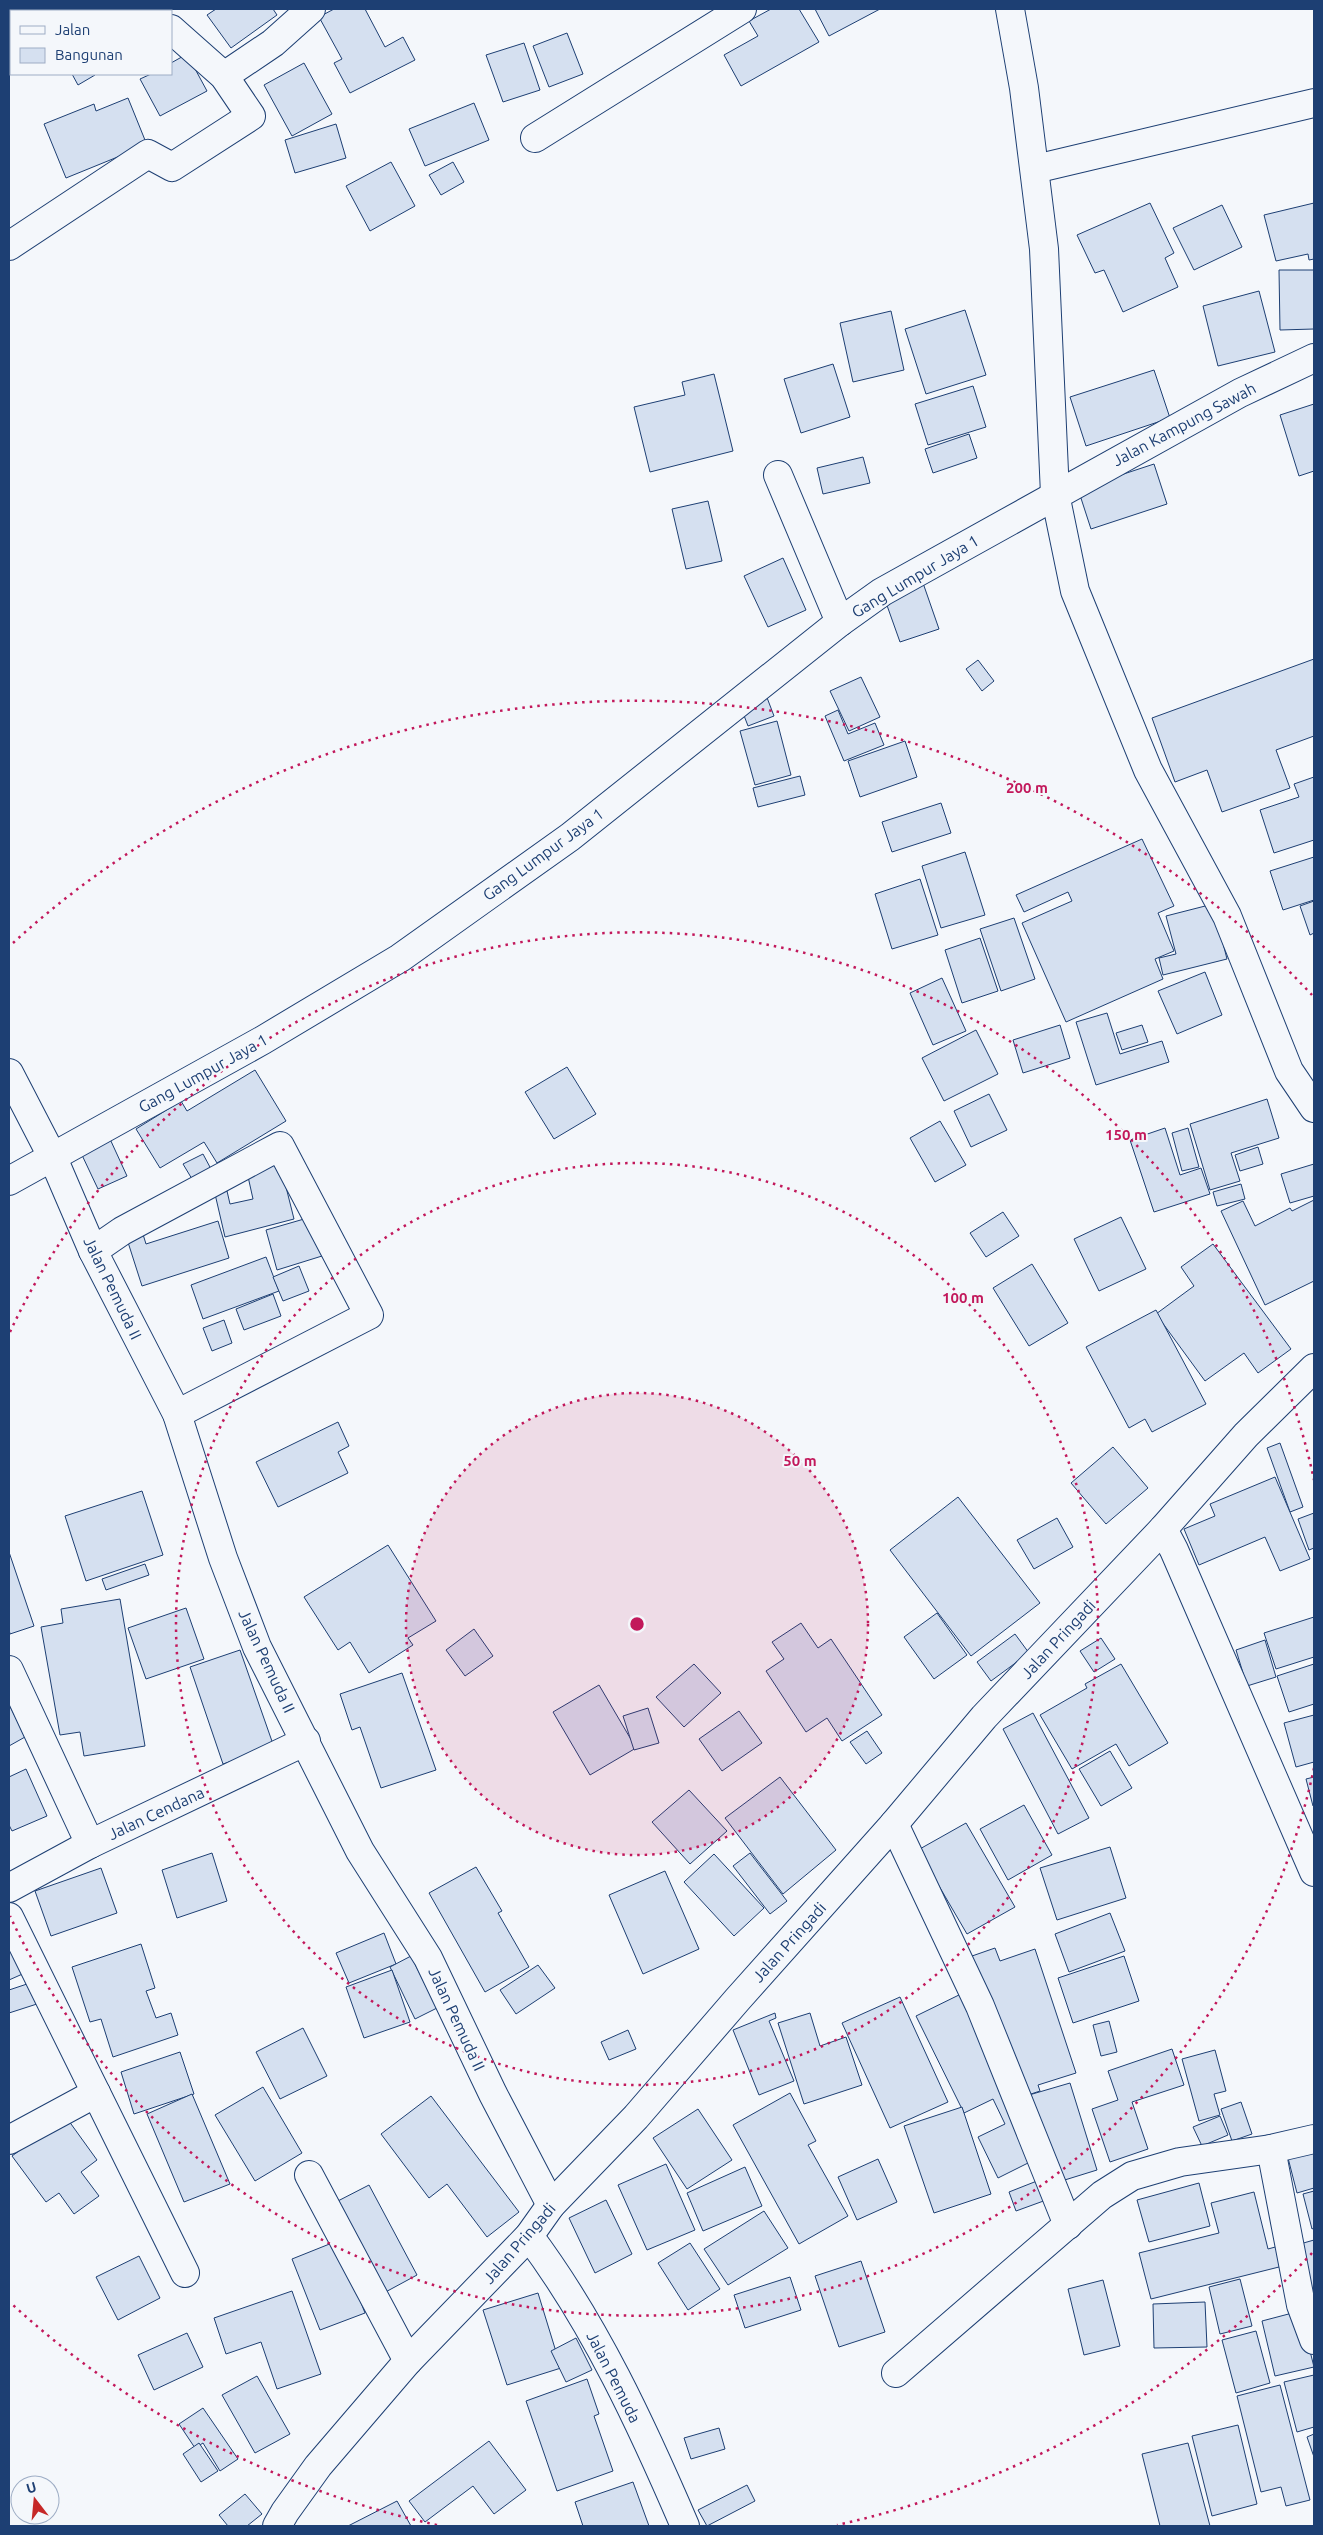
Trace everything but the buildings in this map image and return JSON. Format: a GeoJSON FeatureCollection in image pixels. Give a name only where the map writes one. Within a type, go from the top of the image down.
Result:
{"type":"FeatureCollection","features":[{"type":"Feature","properties":{"kind":"street"},"geometry":{"type":"LineString","coordinates":[[224,76],[273,43],[311,9]]}},
{"type":"Feature","properties":{"kind":"street"},"geometry":{"type":"LineString","coordinates":[[536,138],[742,9]]}},
{"type":"Feature","properties":{"kind":"street"},"geometry":{"type":"LineString","coordinates":[[1010,9],[1024,88],[1044,249],[1055,494],[1075,591],[1148,770],[1227,916],[1289,1071],[1314,1108]]}},
{"type":"Feature","properties":{"kind":"street"},"geometry":{"type":"LineString","coordinates":[[9,246],[148,154],[172,167],[251,116],[224,76],[172,30]]}},
{"type":"Feature","properties":{"kind":"street"},"geometry":{"type":"LineString","coordinates":[[1035,169],[1314,103]]}},
{"type":"Feature","properties":{"kind":"street","name":"Jalan Kampung Sawah"},"geometry":{"type":"LineString","coordinates":[[1055,494],[1240,393],[1314,358]]}},
{"type":"Feature","properties":{"kind":"street"},"geometry":{"type":"LineString","coordinates":[[778,475],[840,622]]}},
{"type":"Feature","properties":{"kind":"street","name":"Gang Lumpur Jaya 1"},"geometry":{"type":"LineString","coordinates":[[9,1181],[263,1040],[400,958],[570,837],[840,622],[882,592],[1055,494]]}},
{"type":"Feature","properties":{"kind":"street","name":"Jalan Pemuda II"},"geometry":{"type":"LineString","coordinates":[[9,1073],[53,1158],[93,1251],[177,1414],[223,1558],[257,1646],[360,1851],[428,1958],[492,2094],[552,2205]]}},
{"type":"Feature","properties":{"kind":"street"},"geometry":{"type":"LineString","coordinates":[[93,1251],[122,1231],[280,1146],[369,1315],[177,1414]]}},
{"type":"Feature","properties":{"kind":"street","name":"Jalan Pringadi"},"geometry":{"type":"LineString","coordinates":[[278,2526],[285,2512],[318,2466],[408,2361],[529,2236],[552,2205],[636,2117],[737,2000],[894,1824],[984,1717],[1163,1529],[1246,1435],[1314,1368]]}},
{"type":"Feature","properties":{"kind":"street"},"geometry":{"type":"LineString","coordinates":[[1163,1529],[1174,1550],[1314,1872]]}},
{"type":"Feature","properties":{"kind":"street"},"geometry":{"type":"LineString","coordinates":[[9,1670],[90,1844]]}},
{"type":"Feature","properties":{"kind":"street","name":"Jalan Cendana"},"geometry":{"type":"LineString","coordinates":[[9,1888],[90,1844],[306,1741]]}},
{"type":"Feature","properties":{"kind":"street"},"geometry":{"type":"LineString","coordinates":[[894,1824],[980,2006],[1068,2225]]}},
{"type":"Feature","properties":{"kind":"street"},"geometry":{"type":"LineString","coordinates":[[9,1917],[184,2273]]}},
{"type":"Feature","properties":{"kind":"street"},"geometry":{"type":"LineString","coordinates":[[9,2140],[96,2093]]}},
{"type":"Feature","properties":{"kind":"street"},"geometry":{"type":"LineString","coordinates":[[896,2373],[1102,2194],[1132,2176],[1180,2162],[1271,2149],[1314,2139]]}},
{"type":"Feature","properties":{"kind":"street"},"geometry":{"type":"LineString","coordinates":[[1271,2149],[1301,2305],[1314,2340]]}},
{"type":"Feature","properties":{"kind":"street"},"geometry":{"type":"LineString","coordinates":[[309,2175],[408,2361]]}},
{"type":"Feature","properties":{"kind":"street","name":"Jalan Pemuda"},"geometry":{"type":"LineString","coordinates":[[529,2236],[560,2277],[589,2328],[686,2526]]}}]}
